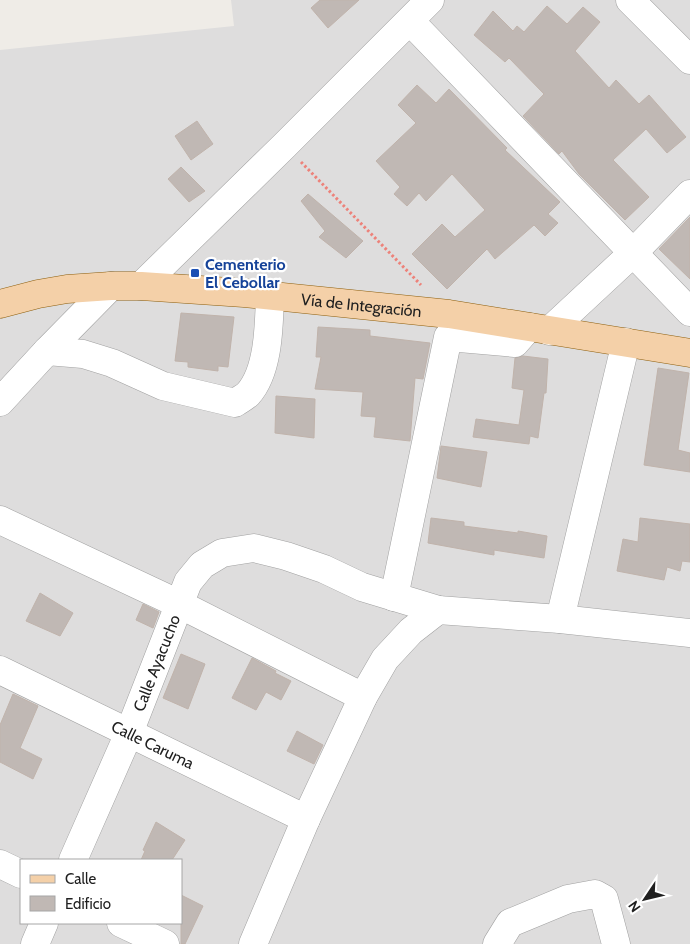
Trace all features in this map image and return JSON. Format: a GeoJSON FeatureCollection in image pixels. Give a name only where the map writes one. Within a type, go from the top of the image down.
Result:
{"type":"FeatureCollection","features":[{"type":"Feature","properties":{"kind":"main road","name":"Vía de Integración"},"geometry":{"type":"LineString","coordinates":[[0,304],[67,289],[111,286],[141,286],[270,295],[449,314],[690,353]]}},
{"type":"Feature","properties":{"kind":"street"},"geometry":{"type":"LineString","coordinates":[[141,286],[430,0]]}},
{"type":"Feature","properties":{"kind":"street"},"geometry":{"type":"LineString","coordinates":[[630,0],[690,60]]}},
{"type":"Feature","properties":{"kind":"street"},"geometry":{"type":"LineString","coordinates":[[410,21],[690,312]]}},
{"type":"Feature","properties":{"kind":"street"},"geometry":{"type":"LineString","coordinates":[[394,597],[448,337],[515,343],[539,329],[634,252],[690,194]]}},
{"type":"Feature","properties":{"kind":"street"},"geometry":{"type":"LineString","coordinates":[[0,402],[111,286]]}},
{"type":"Feature","properties":{"kind":"street"},"geometry":{"type":"LineString","coordinates":[[47,351],[83,354],[112,363],[163,386],[235,403],[248,394],[258,380],[264,362],[270,295]]}},
{"type":"Feature","properties":{"kind":"street"},"geometry":{"type":"LineString","coordinates":[[560,618],[626,342]]}},
{"type":"Feature","properties":{"kind":"street"},"geometry":{"type":"LineString","coordinates":[[0,520],[179,604],[363,697]]}},
{"type":"Feature","properties":{"kind":"street","name":"Calle Ayacucho"},"geometry":{"type":"LineString","coordinates":[[73,859],[129,733],[188,582],[202,565],[222,553],[254,548],[286,556],[317,567],[362,587],[438,610],[560,618],[690,633]]}},
{"type":"Feature","properties":{"kind":"street"},"geometry":{"type":"LineString","coordinates":[[253,944],[306,819],[363,697],[384,659],[410,631],[438,610]]}},
{"type":"Feature","properties":{"kind":"street","name":"Calle Caruma"},"geometry":{"type":"LineString","coordinates":[[0,670],[306,819]]}},
{"type":"Feature","properties":{"kind":"street"},"geometry":{"type":"LineString","coordinates":[[0,864],[20,874]]}},
{"type":"Feature","properties":{"kind":"street"},"geometry":{"type":"LineString","coordinates":[[497,944],[510,923],[568,899],[595,894],[604,899],[616,944]]}},
{"type":"Feature","properties":{"kind":"street"},"geometry":{"type":"LineString","coordinates":[[35,944],[44,924]]}},
{"type":"Feature","properties":{"kind":"street"},"geometry":{"type":"LineString","coordinates":[[123,924],[165,944]]}},
{"type":"Feature","properties":{"kind":"path"},"geometry":{"type":"LineString","coordinates":[[285,145],[422,286]]}},
{"type":"Feature","properties":{"kind":"shaded area"},"geometry":{"type":"Polygon","coordinates":[[[231,0],[690,0],[690,944],[0,944],[0,50],[234,26],[231,0]]]}},
{"type":"Feature","properties":{"kind":"building"},"geometry":{"type":"Polygon","coordinates":[[[320,0],[359,0],[328,28],[311,8],[320,0]]]}},
{"type":"Feature","properties":{"kind":"building"},"geometry":{"type":"Polygon","coordinates":[[[547,6],[567,24],[583,7],[600,22],[575,51],[609,88],[616,80],[639,104],[649,95],[686,137],[667,153],[646,129],[613,160],[649,197],[625,220],[579,174],[562,151],[559,154],[523,116],[544,94],[509,58],[505,62],[474,35],[493,11],[513,31],[517,26],[524,32],[547,6]]]}},
{"type":"Feature","properties":{"kind":"building"},"geometry":{"type":"Polygon","coordinates":[[[417,85],[436,103],[449,89],[507,148],[505,150],[560,202],[548,214],[558,223],[545,236],[534,225],[495,259],[487,249],[447,289],[412,254],[442,224],[455,237],[485,210],[452,174],[426,201],[419,193],[407,206],[394,194],[400,187],[376,161],[416,123],[398,105],[417,85]]]}},
{"type":"Feature","properties":{"kind":"building"},"geometry":{"type":"Polygon","coordinates":[[[197,121],[213,144],[191,160],[175,136],[197,121]]]}},
{"type":"Feature","properties":{"kind":"building"},"geometry":{"type":"Polygon","coordinates":[[[181,167],[205,191],[189,202],[168,179],[181,167]]]}},
{"type":"Feature","properties":{"kind":"building"},"geometry":{"type":"Polygon","coordinates":[[[308,194],[363,241],[346,258],[319,237],[325,231],[301,201],[308,194]]]}},
{"type":"Feature","properties":{"kind":"building"},"geometry":{"type":"Polygon","coordinates":[[[690,217],[690,279],[659,249],[690,217]]]}},
{"type":"Feature","properties":{"kind":"building"},"geometry":{"type":"Polygon","coordinates":[[[181,313],[234,317],[228,367],[218,366],[218,371],[188,367],[188,362],[175,361],[181,313]]]}},
{"type":"Feature","properties":{"kind":"building"},"geometry":{"type":"Polygon","coordinates":[[[318,327],[370,330],[370,336],[430,343],[423,379],[415,378],[410,441],[374,437],[376,417],[361,416],[363,392],[315,389],[321,357],[316,357],[318,327]]]}},
{"type":"Feature","properties":{"kind":"building"},"geometry":{"type":"Polygon","coordinates":[[[523,356],[548,359],[546,393],[544,393],[538,438],[530,436],[529,444],[473,437],[476,419],[519,425],[524,390],[512,388],[515,358],[523,356]]]}},
{"type":"Feature","properties":{"kind":"building"},"geometry":{"type":"Polygon","coordinates":[[[658,368],[689,373],[678,450],[690,453],[690,472],[644,465],[658,368]]]}},
{"type":"Feature","properties":{"kind":"building"},"geometry":{"type":"Polygon","coordinates":[[[276,396],[315,399],[314,438],[275,433],[276,396]]]}},
{"type":"Feature","properties":{"kind":"building"},"geometry":{"type":"Polygon","coordinates":[[[441,446],[487,452],[481,487],[437,478],[441,446]]]}},
{"type":"Feature","properties":{"kind":"building"},"geometry":{"type":"Polygon","coordinates":[[[431,518],[464,522],[464,526],[547,536],[544,558],[494,550],[494,555],[428,543],[431,518]]]}},
{"type":"Feature","properties":{"kind":"building"},"geometry":{"type":"Polygon","coordinates":[[[640,518],[690,524],[690,562],[682,561],[680,571],[667,567],[664,580],[617,571],[623,539],[638,542],[640,518]]]}},
{"type":"Feature","properties":{"kind":"building"},"geometry":{"type":"Polygon","coordinates":[[[40,593],[73,613],[60,636],[26,621],[40,593]]]}},
{"type":"Feature","properties":{"kind":"building"},"geometry":{"type":"Polygon","coordinates":[[[143,604],[159,612],[153,628],[136,620],[143,604]]]}},
{"type":"Feature","properties":{"kind":"building"},"geometry":{"type":"Polygon","coordinates":[[[181,654],[205,664],[188,709],[163,698],[181,654]]]}},
{"type":"Feature","properties":{"kind":"building"},"geometry":{"type":"Polygon","coordinates":[[[252,658],[291,681],[281,700],[266,692],[256,710],[232,698],[252,658]]]}},
{"type":"Feature","properties":{"kind":"building"},"geometry":{"type":"Polygon","coordinates":[[[13,694],[38,706],[20,748],[42,759],[33,779],[0,762],[0,725],[13,694]]]}},
{"type":"Feature","properties":{"kind":"building"},"geometry":{"type":"Polygon","coordinates":[[[297,731],[323,745],[314,764],[287,751],[297,731]]]}},
{"type":"Feature","properties":{"kind":"building"},"geometry":{"type":"Polygon","coordinates":[[[156,822],[185,840],[173,859],[141,859],[145,851],[143,850],[156,822]]]}},
{"type":"Feature","properties":{"kind":"building"},"geometry":{"type":"Polygon","coordinates":[[[182,896],[203,906],[185,944],[181,944],[182,896]]]}},
{"type":"Feature","properties":{"kind":"place","name":"Cementerio El Cebollar"},"geometry":{"type":"Point","coordinates":[195,273]}}]}
